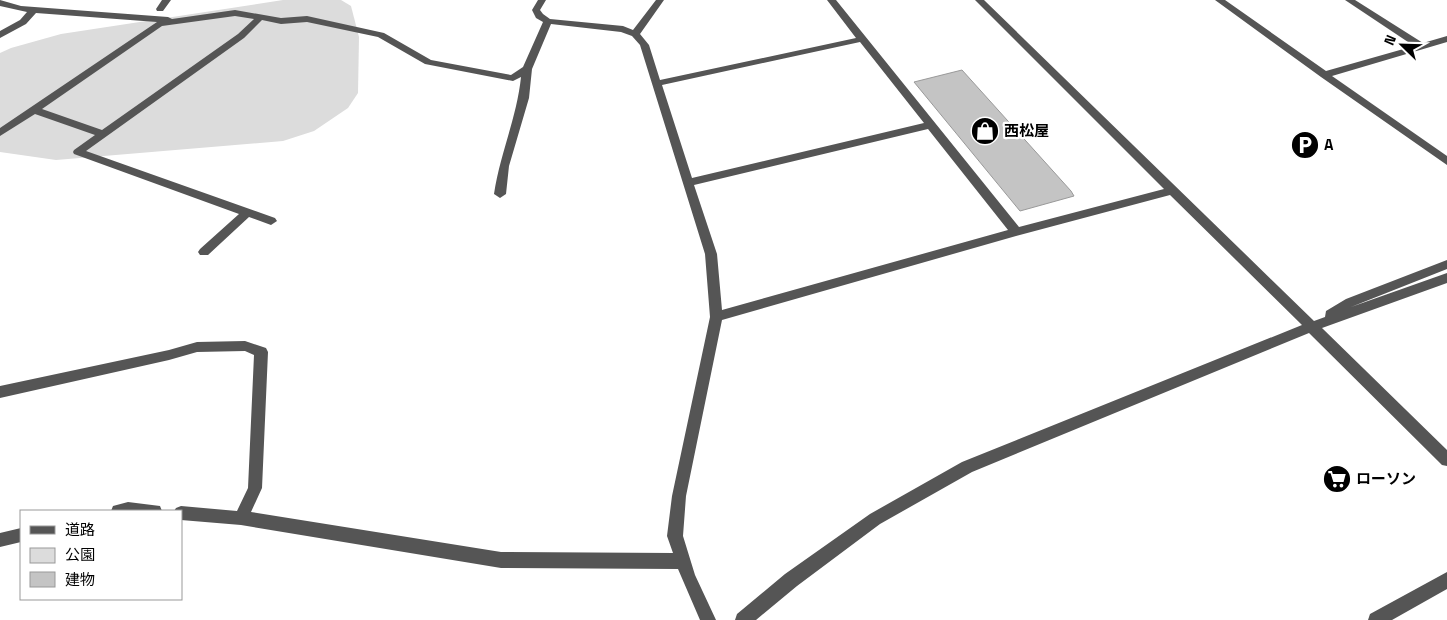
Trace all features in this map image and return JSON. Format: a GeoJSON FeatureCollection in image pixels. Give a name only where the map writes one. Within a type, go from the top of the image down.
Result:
{"type":"FeatureCollection","features":[{"type":"Feature","properties":{"kind":"street"},"geometry":{"type":"LineString","coordinates":[[160,9],[167,0]]}},
{"type":"Feature","properties":{"kind":"street"},"geometry":{"type":"LineString","coordinates":[[542,0],[536,10],[539,16],[548,21],[607,26],[635,34],[644,45],[710,254],[716,317],[679,496],[675,536],[688,577],[708,620]]}},
{"type":"Feature","properties":{"kind":"street"},"geometry":{"type":"LineString","coordinates":[[635,34],[660,0]]}},
{"type":"Feature","properties":{"kind":"street"},"geometry":{"type":"LineString","coordinates":[[831,0],[1016,232]]}},
{"type":"Feature","properties":{"kind":"street"},"geometry":{"type":"LineString","coordinates":[[979,0],[1447,460]]}},
{"type":"Feature","properties":{"kind":"street"},"geometry":{"type":"LineString","coordinates":[[1219,0],[1447,161]]}},
{"type":"Feature","properties":{"kind":"street"},"geometry":{"type":"LineString","coordinates":[[1349,0],[1421,46]]}},
{"type":"Feature","properties":{"kind":"street"},"geometry":{"type":"LineString","coordinates":[[0,3],[20,9],[173,21]]}},
{"type":"Feature","properties":{"kind":"street"},"geometry":{"type":"LineString","coordinates":[[0,35],[23,22],[34,10]]}},
{"type":"Feature","properties":{"kind":"street"},"geometry":{"type":"LineString","coordinates":[[0,133],[159,24],[235,13],[259,19],[281,21],[307,19],[381,36],[428,62],[514,78],[527,69]]}},
{"type":"Feature","properties":{"kind":"street"},"geometry":{"type":"LineString","coordinates":[[259,19],[241,36],[78,152],[271,221]]}},
{"type":"Feature","properties":{"kind":"street"},"geometry":{"type":"LineString","coordinates":[[500,194],[504,166],[524,98],[527,69],[548,21]]}},
{"type":"Feature","properties":{"kind":"street"},"geometry":{"type":"LineString","coordinates":[[655,84],[862,39]]}},
{"type":"Feature","properties":{"kind":"street"},"geometry":{"type":"LineString","coordinates":[[1324,75],[1447,39]]}},
{"type":"Feature","properties":{"kind":"street"},"geometry":{"type":"LineString","coordinates":[[34,110],[104,134]]}},
{"type":"Feature","properties":{"kind":"street"},"geometry":{"type":"LineString","coordinates":[[688,183],[931,125]]}},
{"type":"Feature","properties":{"kind":"street"},"geometry":{"type":"LineString","coordinates":[[716,317],[1016,232],[1174,190]]}},
{"type":"Feature","properties":{"kind":"street"},"geometry":{"type":"LineString","coordinates":[[204,252],[247,213]]}},
{"type":"Feature","properties":{"kind":"street"},"geometry":{"type":"LineString","coordinates":[[1311,327],[1350,302],[1447,264]]}},
{"type":"Feature","properties":{"kind":"street"},"geometry":{"type":"LineString","coordinates":[[743,620],[791,580],[875,519],[967,468],[1311,327],[1447,278]]}},
{"type":"Feature","properties":{"kind":"street"},"geometry":{"type":"LineString","coordinates":[[0,392],[169,355],[197,347],[245,346],[261,352],[255,488],[241,518]]}},
{"type":"Feature","properties":{"kind":"street"},"geometry":{"type":"LineString","coordinates":[[123,510],[142,510]]}},
{"type":"Feature","properties":{"kind":"street"},"geometry":{"type":"LineString","coordinates":[[182,513],[241,518],[501,560],[683,561]]}},
{"type":"Feature","properties":{"kind":"street"},"geometry":{"type":"LineString","coordinates":[[0,540],[20,535]]}},
{"type":"Feature","properties":{"kind":"street"},"geometry":{"type":"LineString","coordinates":[[1376,620],[1395,616],[1447,580]]}},
{"type":"Feature","properties":{"kind":"green space"},"geometry":{"type":"Polygon","coordinates":[[[283,0],[341,0],[351,6],[359,37],[358,93],[348,108],[314,131],[283,141],[56,160],[0,152],[0,53],[11,48],[61,34],[283,0]]]}},
{"type":"Feature","properties":{"kind":"building","name":"西松屋"},"geometry":{"type":"Polygon","coordinates":[[[962,70],[1074,196],[1020,211],[914,82],[962,70]]]}},
{"type":"Feature","properties":{"kind":"place","name":"西松屋"},"geometry":{"type":"Point","coordinates":[985,131]}},
{"type":"Feature","properties":{"kind":"place","name":"A"},"geometry":{"type":"Point","coordinates":[1305,145]}},
{"type":"Feature","properties":{"kind":"place","name":"ローソン"},"geometry":{"type":"Point","coordinates":[1337,479]}}]}
